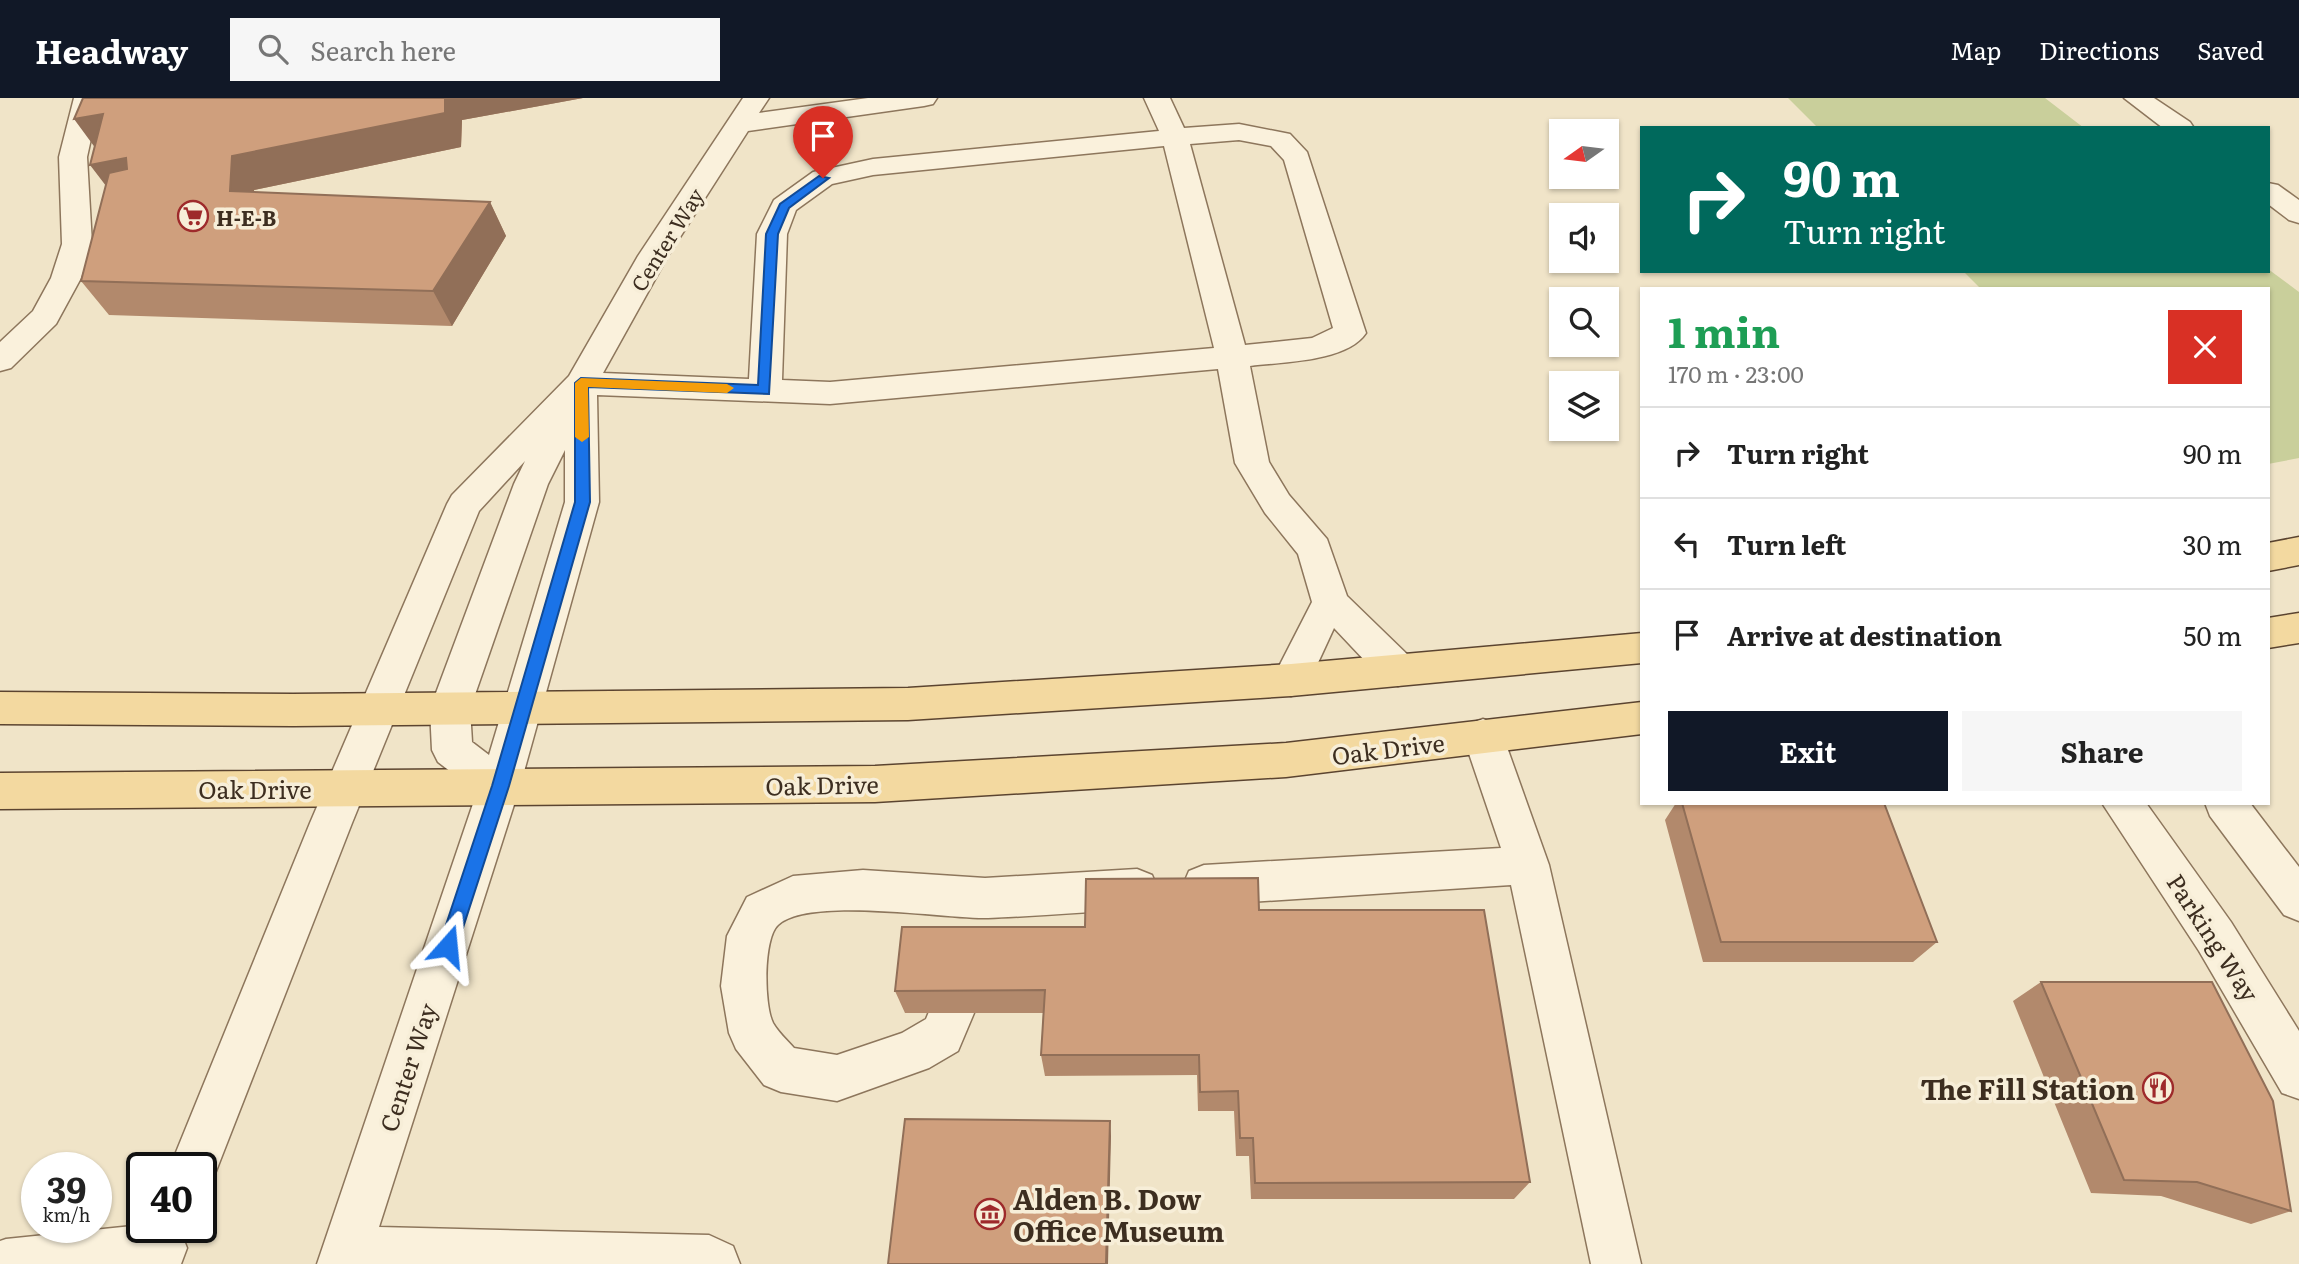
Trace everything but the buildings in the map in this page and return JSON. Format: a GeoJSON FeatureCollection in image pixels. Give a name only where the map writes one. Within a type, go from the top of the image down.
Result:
{"type":"FeatureCollection","features":[{"type":"Feature","properties":{"kind":"main road"},"geometry":{"type":"LineString","coordinates":[[2270,557],[2299,551]]}},
{"type":"Feature","properties":{"kind":"main road"},"geometry":{"type":"LineString","coordinates":[[2270,633],[2299,628]]}},
{"type":"Feature","properties":{"kind":"main road"},"geometry":{"type":"LineString","coordinates":[[0,708],[450,709],[908,704],[1291,680],[1640,648]]}},
{"type":"Feature","properties":{"kind":"main road","name":"Oak Drive"},"geometry":{"type":"LineString","coordinates":[[0,791],[875,784],[1286,760],[1640,718]]}},
{"type":"Feature","properties":{"kind":"street"},"geometry":{"type":"LineString","coordinates":[[0,360],[44,317],[66,278],[77,244],[73,157],[88,98]]}},
{"type":"Feature","properties":{"kind":"street","name":"Center Way"},"geometry":{"type":"LineString","coordinates":[[200,1152],[378,709],[464,504],[581,383],[653,256],[756,98]]}},
{"type":"Feature","properties":{"kind":"street"},"geometry":{"type":"LineString","coordinates":[[739,124],[924,98]]}},
{"type":"Feature","properties":{"kind":"street"},"geometry":{"type":"LineString","coordinates":[[1157,98],[1175,137],[1232,357],[1252,463],[1276,504],[1314,549],[1331,604],[1398,670]]}},
{"type":"Feature","properties":{"kind":"street"},"geometry":{"type":"LineString","coordinates":[[2137,98],[2178,126]]}},
{"type":"Feature","properties":{"kind":"street"},"geometry":{"type":"LineString","coordinates":[[500,786],[452,750],[450,709],[531,484],[581,383],[830,393],[1318,348],[1350,333],[1297,158],[1280,140],[1239,132],[1175,137],[873,167],[823,178],[784,206],[772,234],[765,390]]}},
{"type":"Feature","properties":{"kind":"street"},"geometry":{"type":"LineString","coordinates":[[2270,192],[2299,214]]}},
{"type":"Feature","properties":{"kind":"street","name":"Center Way"},"geometry":{"type":"LineString","coordinates":[[344,1259],[500,786],[582,502],[581,383]]}},
{"type":"Feature","properties":{"kind":"street"},"geometry":{"type":"LineString","coordinates":[[1291,680],[1320,620],[1331,604]]}},
{"type":"Feature","properties":{"kind":"street"},"geometry":{"type":"LineString","coordinates":[[1483,736],[1528,865],[1616,1264]]}},
{"type":"Feature","properties":{"kind":"street","name":"Parking Way"},"geometry":{"type":"LineString","coordinates":[[2123,805],[2252,992],[2299,1076]]}},
{"type":"Feature","properties":{"kind":"street"},"geometry":{"type":"LineString","coordinates":[[2227,805],[2299,901]]}},
{"type":"Feature","properties":{"kind":"street"},"geometry":{"type":"LineString","coordinates":[[951,1013],[942,1035],[913,1052],[837,1079],[781,1069],[752,1033],[743,986],[749,936],[762,911],[793,896],[863,890],[985,898],[1528,865]]}},
{"type":"Feature","properties":{"kind":"street"},"geometry":{"type":"LineString","coordinates":[[965,941],[985,898]]}},
{"type":"Feature","properties":{"kind":"street"},"geometry":{"type":"LineString","coordinates":[[6,1264],[163,1246]]}},
{"type":"Feature","properties":{"kind":"street"},"geometry":{"type":"LineString","coordinates":[[344,1259],[444,1252],[709,1260],[715,1264]]}},
{"type":"Feature","properties":{"kind":"green space"},"geometry":{"type":"Polygon","coordinates":[[[1788,98],[2045,98],[2081,126],[1816,126],[1788,98]]]}},
{"type":"Feature","properties":{"kind":"green space"},"geometry":{"type":"Polygon","coordinates":[[[2270,270],[2299,292],[2299,458],[2270,464],[2270,287],[1979,287],[1965,273],[2270,273],[2270,270]]]}},
{"type":"Feature","properties":{"kind":"slow traffic"},"geometry":{"type":"LineString","coordinates":[[582,437],[581,383],[727,388]]}},
{"type":"Feature","properties":{"kind":"place","name":"H-E-B"},"geometry":{"type":"Point","coordinates":[193,216]}},
{"type":"Feature","properties":{"kind":"place","name":"The Fill Station"},"geometry":{"type":"Point","coordinates":[2158,1088]}},
{"type":"Feature","properties":{"kind":"place","name":"Alden B. Dow Office Museum"},"geometry":{"type":"Point","coordinates":[990,1214]}},
{"type":"Feature","properties":{"kind":"route"},"geometry":{"type":"LineString","coordinates":[[448,946],[524,708],[582,502],[581,383],[765,390],[772,234],[784,206],[823,178]]}}]}
